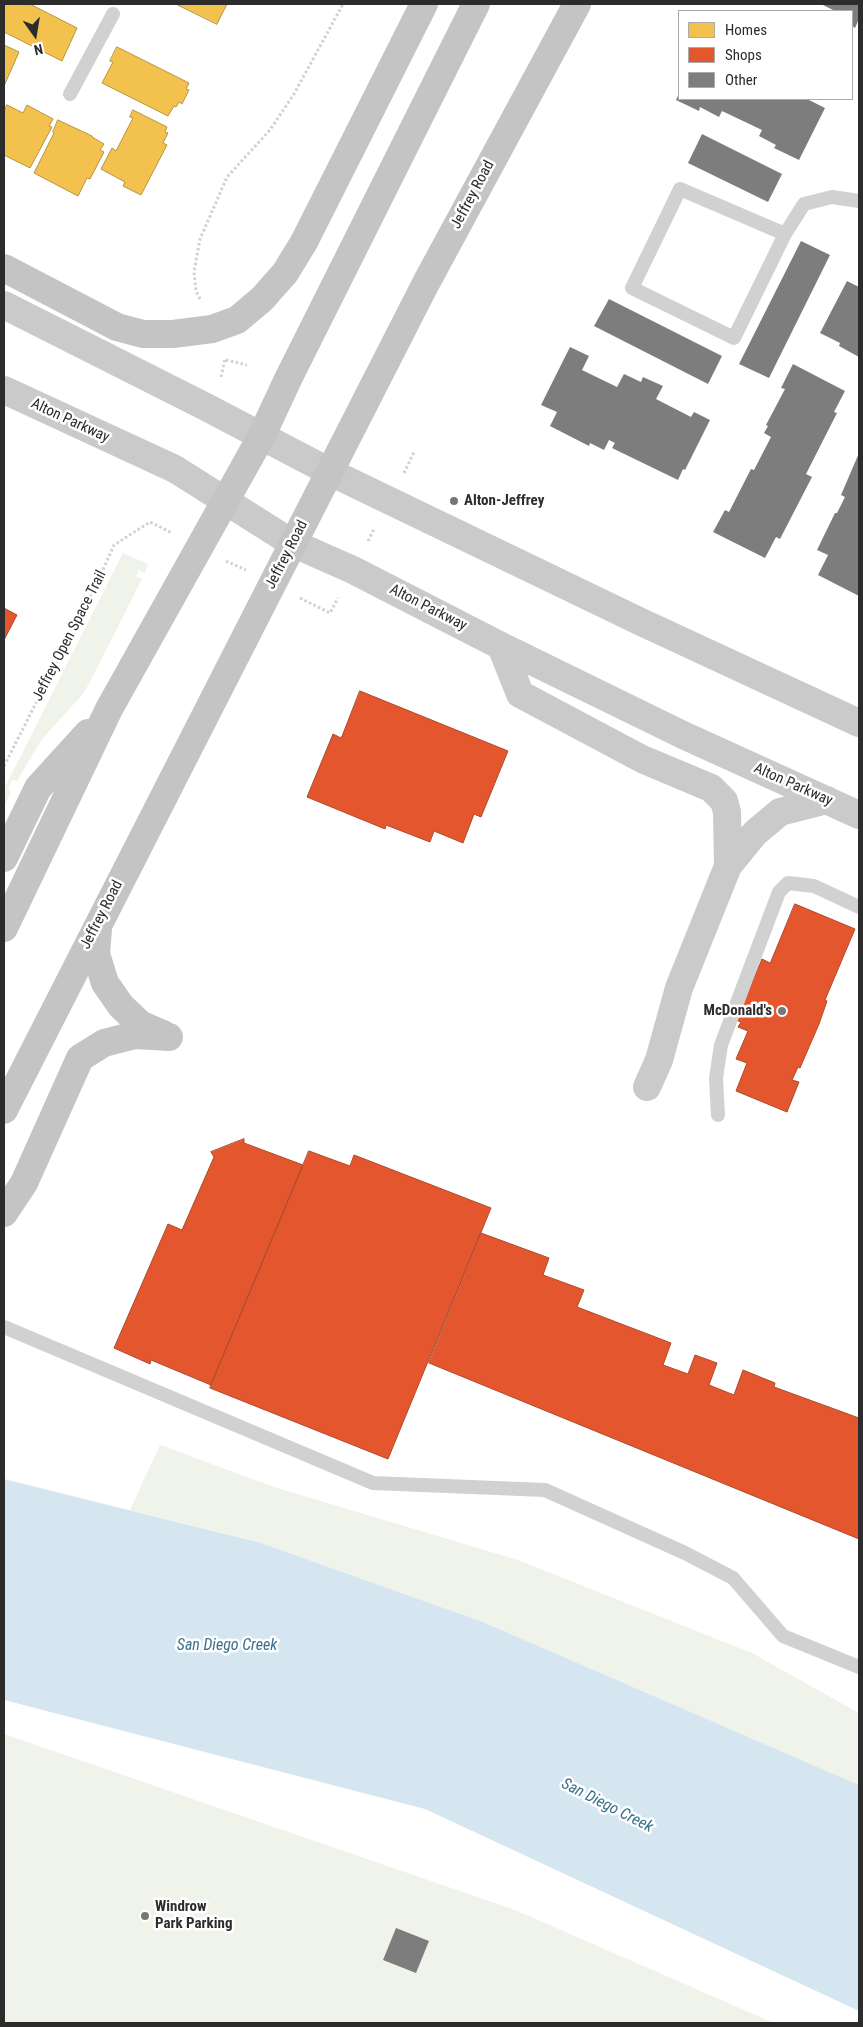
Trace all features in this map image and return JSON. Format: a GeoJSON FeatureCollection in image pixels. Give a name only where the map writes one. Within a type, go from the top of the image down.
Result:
{"type":"FeatureCollection","features":[{"type":"Feature","properties":{"kind":"main road"},"geometry":{"type":"LineString","coordinates":[[4,268],[117,327],[143,334],[173,334],[212,329],[237,320],[262,299],[284,273],[304,242],[424,4]]}},
{"type":"Feature","properties":{"kind":"main road"},"geometry":{"type":"LineString","coordinates":[[4,928],[109,709],[262,437],[289,377],[476,4]]}},
{"type":"Feature","properties":{"kind":"main road","name":"Jeffrey Road"},"geometry":{"type":"LineString","coordinates":[[4,1110],[426,283],[577,4]]}},
{"type":"Feature","properties":{"kind":"main road"},"geometry":{"type":"LineString","coordinates":[[4,305],[330,472],[648,625],[859,723]]}},
{"type":"Feature","properties":{"kind":"main road","name":"Alton Parkway"},"geometry":{"type":"LineString","coordinates":[[4,390],[175,469],[292,543],[354,570],[501,646],[683,735],[859,814]]}},
{"type":"Feature","properties":{"kind":"main road"},"geometry":{"type":"LineString","coordinates":[[501,646],[520,694],[642,759],[711,788],[724,801],[727,812],[728,866]]}},
{"type":"Feature","properties":{"kind":"main road"},"geometry":{"type":"LineString","coordinates":[[4,858],[38,788],[109,709]]}},
{"type":"Feature","properties":{"kind":"main road"},"geometry":{"type":"LineString","coordinates":[[647,1087],[659,1060],[679,988],[728,866],[756,833],[780,812],[827,800]]}},
{"type":"Feature","properties":{"kind":"main road"},"geometry":{"type":"LineString","coordinates":[[4,1213],[24,1183],[80,1058],[104,1042],[135,1036],[169,1036],[140,1024],[121,1006],[105,983],[96,954],[98,924]]}},
{"type":"Feature","properties":{"kind":"lane"},"geometry":{"type":"LineString","coordinates":[[70,94],[113,14]]}},
{"type":"Feature","properties":{"kind":"lane"},"geometry":{"type":"LineString","coordinates":[[785,234],[680,189],[632,288],[734,338],[785,234],[804,204],[832,197],[859,201]]}},
{"type":"Feature","properties":{"kind":"lane"},"geometry":{"type":"LineString","coordinates":[[718,1115],[716,1078],[721,1045],[779,892],[788,883],[814,886],[859,907]]}},
{"type":"Feature","properties":{"kind":"lane"},"geometry":{"type":"LineString","coordinates":[[4,1327],[373,1482],[545,1490],[685,1553],[733,1578],[783,1636],[859,1667]]}},
{"type":"Feature","properties":{"kind":"path"},"geometry":{"type":"LineString","coordinates":[[200,301],[196,291],[194,272],[200,239],[227,177],[270,130],[294,94],[343,4]]}},
{"type":"Feature","properties":{"kind":"path"},"geometry":{"type":"LineString","coordinates":[[226,360],[247,365]]}},
{"type":"Feature","properties":{"kind":"path","name":"Jeffrey Open Space Trail"},"geometry":{"type":"LineString","coordinates":[[4,766],[99,579],[114,545],[150,522]]}},
{"type":"Feature","properties":{"kind":"shaded area"},"geometry":{"type":"Polygon","coordinates":[[[123,553],[148,564],[145,573],[139,570],[136,576],[142,579],[83,694],[42,739],[17,781],[12,780],[8,789],[11,792],[4,806],[4,789],[123,553]]]}},
{"type":"Feature","properties":{"kind":"shaded area"},"geometry":{"type":"Polygon","coordinates":[[[160,1445],[277,1488],[518,1560],[752,1653],[859,1713],[859,1785],[483,1622],[261,1543],[130,1510],[160,1445]]]}},
{"type":"Feature","properties":{"kind":"shaded area"},"geometry":{"type":"Polygon","coordinates":[[[4,1734],[515,1910],[774,2023],[4,2023],[4,1734]]]}},
{"type":"Feature","properties":{"kind":"water","name":"San Diego Creek"},"geometry":{"type":"Polygon","coordinates":[[[4,1479],[261,1543],[483,1622],[859,1785],[859,2011],[425,1809],[4,1700],[4,1479]]]}},
{"type":"Feature","properties":{"kind":"building: Homes"},"geometry":{"type":"Polygon","coordinates":[[[4,4],[30,4],[77,28],[62,61],[4,32],[4,4]]]}},
{"type":"Feature","properties":{"kind":"building: Homes"},"geometry":{"type":"Polygon","coordinates":[[[176,4],[227,4],[217,24],[176,4]]]}},
{"type":"Feature","properties":{"kind":"building: Homes"},"geometry":{"type":"Polygon","coordinates":[[[4,45],[19,52],[4,86],[4,45]]]}},
{"type":"Feature","properties":{"kind":"building: Homes"},"geometry":{"type":"Polygon","coordinates":[[[117,47],[189,83],[186,89],[189,90],[182,104],[179,102],[176,107],[174,106],[168,116],[102,83],[113,62],[110,61],[117,47]]]}},
{"type":"Feature","properties":{"kind":"building: Homes"},"geometry":{"type":"Polygon","coordinates":[[[7,105],[23,113],[27,105],[53,119],[49,126],[52,127],[30,168],[4,155],[4,112],[7,105]]]}},
{"type":"Feature","properties":{"kind":"building: Homes"},"geometry":{"type":"Polygon","coordinates":[[[133,110],[167,127],[165,132],[168,133],[163,143],[167,145],[141,195],[123,186],[125,182],[101,169],[112,148],[116,151],[133,118],[130,117],[133,110]]]}},
{"type":"Feature","properties":{"kind":"building: Homes"},"geometry":{"type":"Polygon","coordinates":[[[58,120],[92,136],[104,144],[100,150],[104,152],[90,179],[87,178],[78,196],[34,173],[54,133],[58,120]]]}},
{"type":"Feature","properties":{"kind":"building: Shops"},"geometry":{"type":"Polygon","coordinates":[[[4,608],[17,615],[4,640],[4,608]]]}},
{"type":"Feature","properties":{"kind":"building: Shops"},"geometry":{"type":"Polygon","coordinates":[[[360,691],[508,751],[481,817],[474,814],[463,843],[434,831],[430,842],[386,825],[385,829],[307,797],[333,734],[341,738],[360,691]]]}},
{"type":"Feature","properties":{"kind":"building: Shops","name":"McDonald's"},"geometry":{"type":"Polygon","coordinates":[[[795,904],[855,929],[825,1000],[827,1001],[819,1024],[800,1068],[798,1067],[792,1080],[799,1082],[787,1112],[736,1091],[747,1063],[736,1059],[748,1031],[738,1027],[741,1022],[736,1020],[762,959],[770,963],[795,904]]]}},
{"type":"Feature","properties":{"kind":"building: Shops"},"geometry":{"type":"Polygon","coordinates":[[[244,1139],[244,1143],[303,1165],[211,1385],[151,1360],[150,1364],[114,1348],[168,1224],[182,1230],[214,1157],[211,1152],[244,1139]]]}},
{"type":"Feature","properties":{"kind":"building: Shops"},"geometry":{"type":"Polygon","coordinates":[[[309,1151],[350,1166],[354,1155],[491,1208],[388,1459],[210,1388],[309,1151]]]}},
{"type":"Feature","properties":{"kind":"building: Shops"},"geometry":{"type":"Polygon","coordinates":[[[481,1233],[549,1258],[543,1275],[584,1290],[577,1307],[671,1343],[663,1365],[688,1374],[695,1355],[717,1363],[709,1385],[734,1395],[743,1370],[775,1383],[774,1387],[859,1418],[859,1539],[429,1363],[481,1233]]]}},
{"type":"Feature","properties":{"kind":"building: Other"},"geometry":{"type":"Polygon","coordinates":[[[821,4],[859,4],[859,19],[855,28],[853,27],[853,10],[833,10],[821,4]]]}},
{"type":"Feature","properties":{"kind":"building: Other"},"geometry":{"type":"Polygon","coordinates":[[[678,95],[678,100],[809,100],[825,108],[799,160],[774,148],[776,145],[759,136],[762,130],[722,111],[719,117],[700,107],[699,111],[676,100],[678,95]]]}},
{"type":"Feature","properties":{"kind":"building: Other"},"geometry":{"type":"Polygon","coordinates":[[[702,134],[782,174],[768,202],[688,163],[702,134]]]}},
{"type":"Feature","properties":{"kind":"building: Other"},"geometry":{"type":"Polygon","coordinates":[[[801,241],[830,255],[769,378],[739,364],[801,241]]]}},
{"type":"Feature","properties":{"kind":"building: Other"},"geometry":{"type":"Polygon","coordinates":[[[847,281],[859,287],[859,357],[839,346],[840,343],[820,333],[847,281]]]}},
{"type":"Feature","properties":{"kind":"building: Other"},"geometry":{"type":"Polygon","coordinates":[[[609,299],[722,356],[708,384],[594,326],[609,299]]]}},
{"type":"Feature","properties":{"kind":"building: Other"},"geometry":{"type":"Polygon","coordinates":[[[570,347],[589,356],[582,370],[617,387],[624,374],[641,382],[643,377],[663,386],[656,399],[691,417],[694,412],[710,420],[678,480],[612,448],[615,443],[609,440],[604,450],[590,443],[589,446],[550,426],[557,412],[541,405],[570,347]]]}},
{"type":"Feature","properties":{"kind":"building: Other"},"geometry":{"type":"Polygon","coordinates":[[[793,364],[845,391],[834,412],[837,413],[806,474],[812,477],[780,539],[776,537],[765,558],[713,532],[725,510],[729,512],[751,469],[754,470],[771,437],[764,433],[768,426],[766,425],[785,389],[781,388],[793,364]]]}},
{"type":"Feature","properties":{"kind":"building: Other"},"geometry":{"type":"Polygon","coordinates":[[[859,453],[859,596],[818,575],[828,555],[817,550],[845,497],[841,495],[859,453]]]}},
{"type":"Feature","properties":{"kind":"building: Other"},"geometry":{"type":"Polygon","coordinates":[[[396,1928],[429,1941],[416,1973],[383,1960],[396,1928]]]}},
{"type":"Feature","properties":{"kind":"place","name":"Alton-Jeffrey"},"geometry":{"type":"Point","coordinates":[454,501]}},
{"type":"Feature","properties":{"kind":"place","name":"McDonald's"},"geometry":{"type":"Point","coordinates":[782,1011]}},
{"type":"Feature","properties":{"kind":"place","name":"Windrow Park Parking"},"geometry":{"type":"Point","coordinates":[145,1916]}}]}
